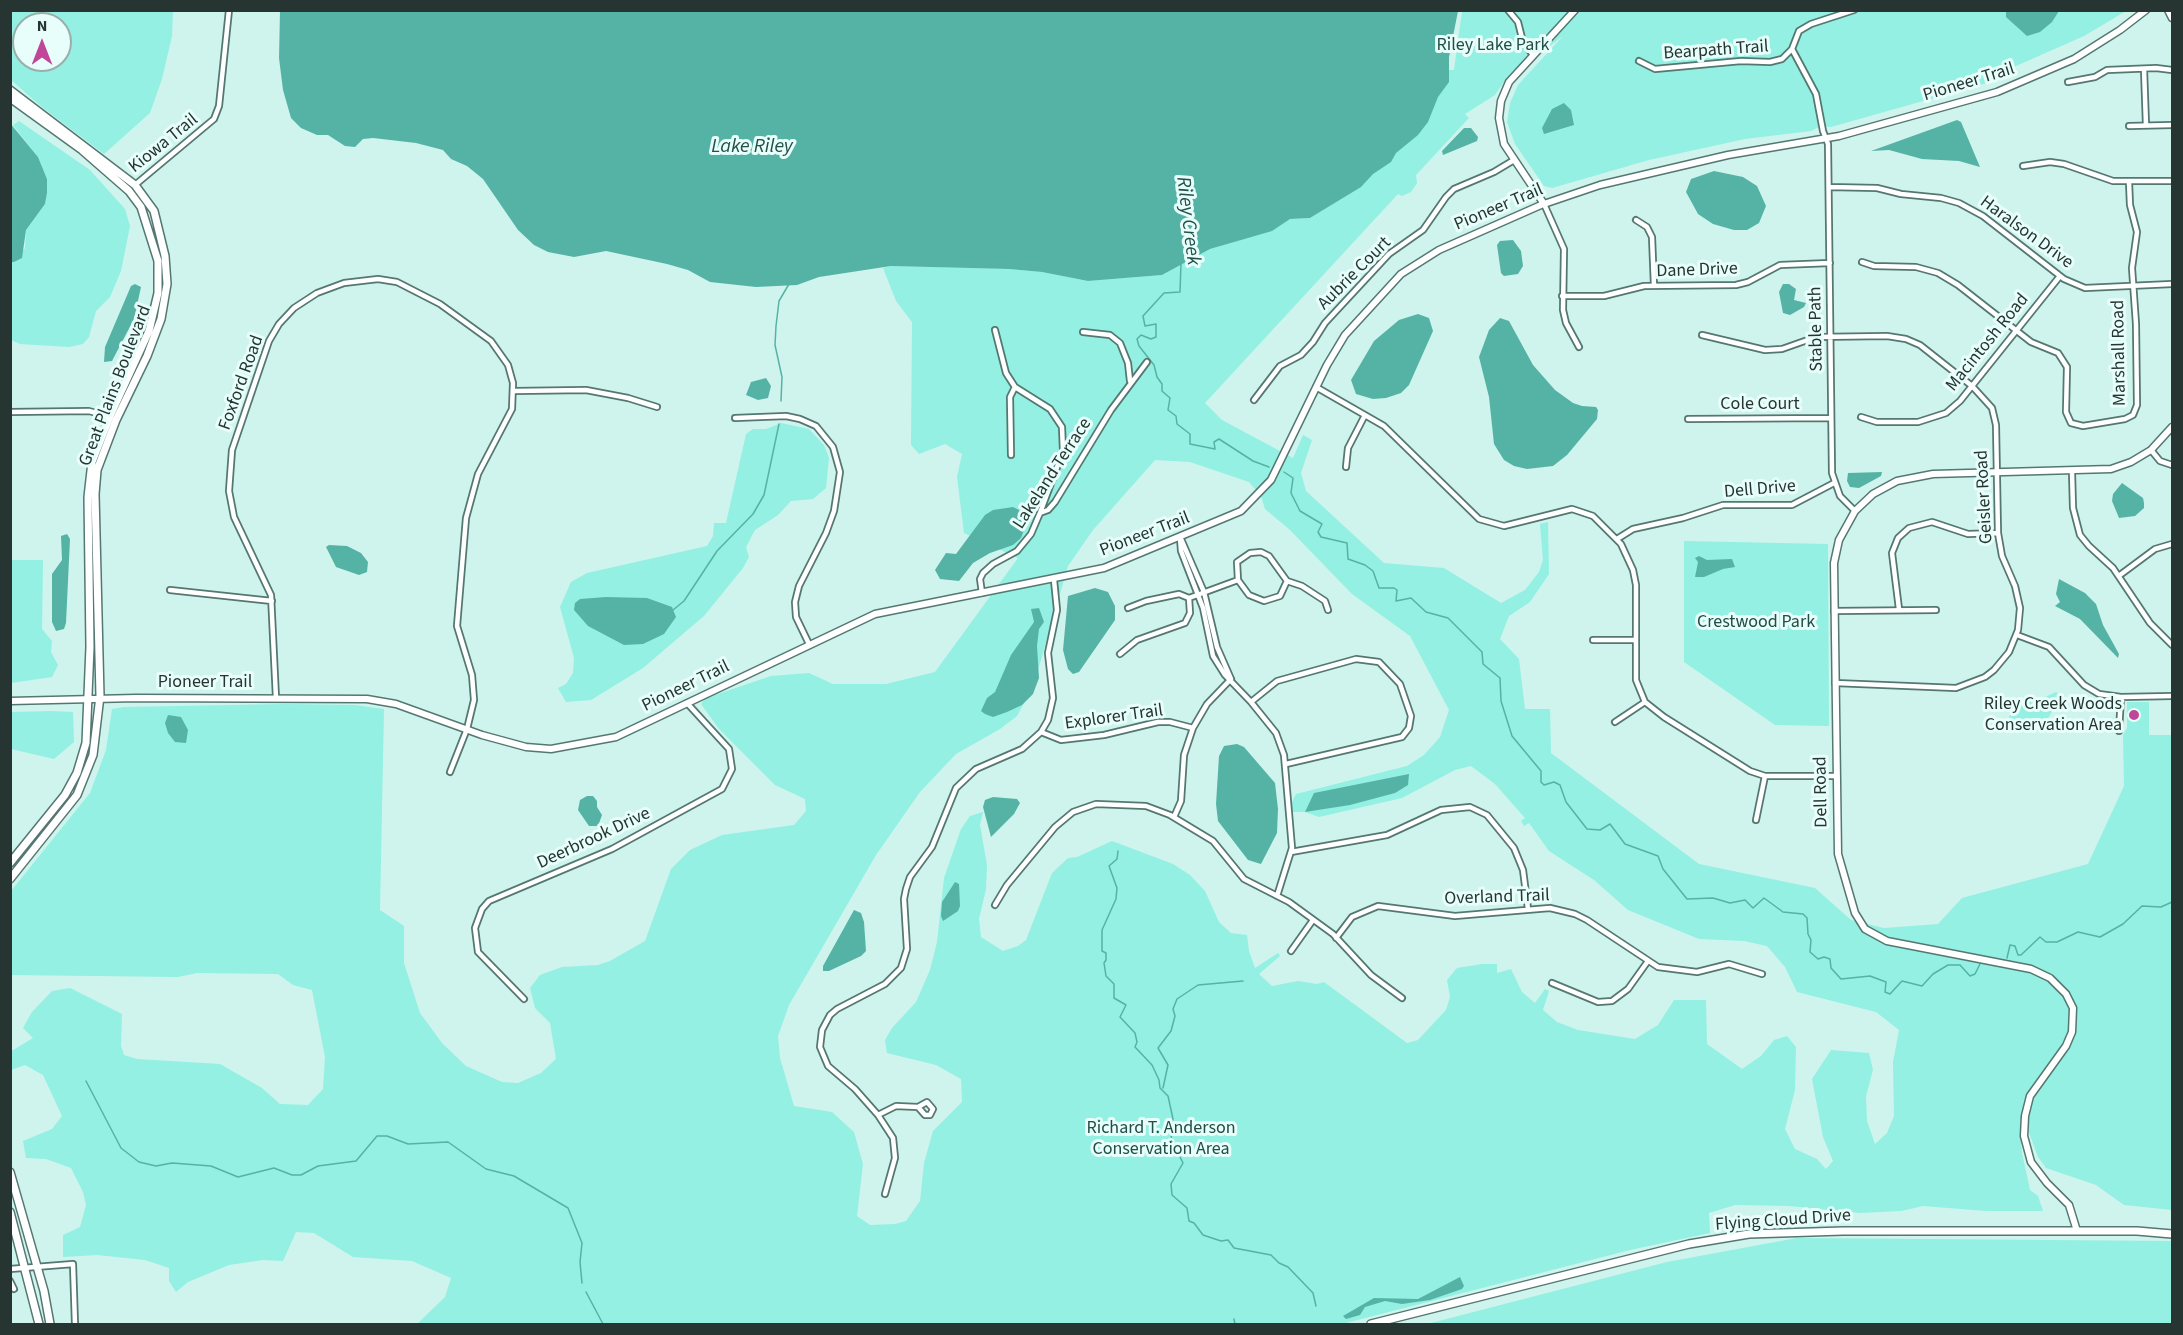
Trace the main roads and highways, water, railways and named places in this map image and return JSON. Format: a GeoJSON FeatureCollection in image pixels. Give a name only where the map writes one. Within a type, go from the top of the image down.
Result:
{"type":"FeatureCollection","features":[{"type":"Feature","properties":{"kind":"main road"},"geometry":{"type":"LineString","coordinates":[[1544,204],[1514,159],[1500,130],[1501,101],[1509,82],[1575,10]]}},
{"type":"Feature","properties":{"kind":"main road","name":"Pioneer Trail"},"geometry":{"type":"LineString","coordinates":[[10,701],[367,699],[396,704],[526,747],[551,749],[616,737],[875,614],[1054,580],[1104,568],[1241,511],[1262,492],[1276,471],[1316,387],[1345,334],[1412,265],[1439,250],[1544,204],[1600,185],[1708,159],[1826,139],[1971,100],[2024,82],[2097,45],[2146,10]]}},
{"type":"Feature","properties":{"kind":"main road"},"geometry":{"type":"LineString","coordinates":[[2168,10],[2172,18]]}},
{"type":"Feature","properties":{"kind":"main road","name":"Great Plains Boulevard"},"geometry":{"type":"LineString","coordinates":[[10,90],[135,185],[156,218],[165,256],[167,284],[161,319],[147,356],[113,418],[98,470],[95,494],[99,699],[95,746],[83,785],[10,879]]}},
{"type":"Feature","properties":{"kind":"main road","name":"Great Plains Boulevard"},"geometry":{"type":"LineString","coordinates":[[10,98],[82,150],[129,191],[141,207],[152,235],[158,261],[158,293],[149,331],[92,462],[88,497],[90,711],[86,743],[72,782],[62,798],[10,863]]}},
{"type":"Feature","properties":{"kind":"main road","name":"Dell Road"},"geometry":{"type":"LineString","coordinates":[[2077,1230],[2069,1205],[2047,1183],[2031,1162],[2024,1127],[2030,1096],[2066,1046],[2072,1032],[2075,1018],[2070,1001],[2059,986],[2040,972],[1887,941],[1865,929],[1855,913],[1839,863],[1834,611],[1836,551],[1843,530],[1855,511],[1878,490],[1909,477],[2072,472],[2120,466],[2151,450],[2172,426]]}},
{"type":"Feature","properties":{"kind":"main road"},"geometry":{"type":"LineString","coordinates":[[10,1172],[37,1266],[50,1324]]}},
{"type":"Feature","properties":{"kind":"main road"},"geometry":{"type":"LineString","coordinates":[[10,1212],[39,1324]]}},
{"type":"Feature","properties":{"kind":"main road","name":"Flying Cloud Drive"},"geometry":{"type":"LineString","coordinates":[[1371,1324],[1689,1244],[1749,1234],[1797,1231],[2077,1230],[2172,1234]]}},
{"type":"Feature","properties":{"kind":"water","name":"Lake Riley"},"geometry":{"type":"Polygon","coordinates":[[[280,10],[1458,11],[1449,57],[1449,82],[1438,97],[1428,122],[1418,135],[1396,153],[1391,162],[1373,174],[1361,187],[1310,218],[1290,219],[1272,231],[1210,249],[1162,275],[1088,281],[1042,272],[1009,269],[891,266],[819,277],[797,285],[756,287],[710,282],[688,270],[606,251],[574,257],[548,252],[534,245],[518,230],[483,179],[467,166],[451,159],[443,150],[416,143],[373,138],[363,139],[355,147],[345,146],[328,135],[317,135],[301,128],[291,118],[283,90],[279,58],[280,10]]]}},
{"type":"Feature","properties":{"kind":"water"},"geometry":{"type":"Polygon","coordinates":[[[2006,10],[2059,11],[2052,22],[2040,32],[2027,36],[2006,17],[2006,10]]]}},
{"type":"Feature","properties":{"kind":"water"},"geometry":{"type":"Polygon","coordinates":[[[1564,103],[1571,110],[1574,125],[1544,134],[1542,128],[1552,109],[1564,103]]]}},
{"type":"Feature","properties":{"kind":"water"},"geometry":{"type":"Polygon","coordinates":[[[1957,120],[1961,122],[1980,167],[1959,161],[1922,159],[1889,150],[1871,151],[1957,120]]]}},
{"type":"Feature","properties":{"kind":"water"},"geometry":{"type":"Polygon","coordinates":[[[10,123],[38,157],[47,179],[45,204],[26,230],[22,258],[14,262],[10,262],[10,123]]]}},
{"type":"Feature","properties":{"kind":"water"},"geometry":{"type":"Polygon","coordinates":[[[1464,128],[1471,128],[1478,137],[1477,141],[1443,155],[1442,151],[1464,128]]]}},
{"type":"Feature","properties":{"kind":"water"},"geometry":{"type":"Polygon","coordinates":[[[1714,171],[1743,177],[1757,186],[1766,206],[1759,223],[1747,230],[1734,230],[1713,224],[1698,214],[1686,192],[1691,179],[1714,171]]]}},
{"type":"Feature","properties":{"kind":"water"},"geometry":{"type":"Polygon","coordinates":[[[1513,240],[1521,251],[1523,266],[1518,274],[1504,276],[1501,273],[1497,245],[1500,241],[1513,240]]]}},
{"type":"Feature","properties":{"kind":"water"},"geometry":{"type":"Polygon","coordinates":[[[135,284],[141,287],[134,319],[112,361],[104,362],[105,347],[131,286],[135,284]]]}},
{"type":"Feature","properties":{"kind":"water"},"geometry":{"type":"Polygon","coordinates":[[[1783,284],[1789,284],[1796,289],[1794,300],[1806,303],[1804,307],[1790,315],[1783,313],[1779,292],[1783,284]]]}},
{"type":"Feature","properties":{"kind":"water"},"geometry":{"type":"Polygon","coordinates":[[[1418,314],[1429,318],[1433,331],[1409,385],[1401,393],[1386,398],[1373,399],[1356,394],[1351,380],[1374,341],[1399,320],[1418,314]]]}},
{"type":"Feature","properties":{"kind":"water"},"geometry":{"type":"Polygon","coordinates":[[[1500,318],[1509,321],[1533,365],[1555,390],[1573,403],[1596,407],[1598,410],[1597,419],[1567,455],[1553,466],[1527,469],[1514,466],[1504,460],[1494,444],[1489,397],[1479,357],[1489,330],[1500,318]]]}},
{"type":"Feature","properties":{"kind":"water"},"geometry":{"type":"Polygon","coordinates":[[[766,378],[771,386],[768,398],[758,400],[746,395],[751,382],[766,378]]]}},
{"type":"Feature","properties":{"kind":"water"},"geometry":{"type":"Polygon","coordinates":[[[1882,472],[1881,476],[1859,488],[1850,487],[1847,481],[1848,473],[1882,472]]]}},
{"type":"Feature","properties":{"kind":"water"},"geometry":{"type":"Polygon","coordinates":[[[2122,483],[2143,498],[2144,508],[2135,516],[2119,518],[2112,501],[2113,494],[2122,483]]]}},
{"type":"Feature","properties":{"kind":"water"},"geometry":{"type":"Polygon","coordinates":[[[1013,507],[1019,510],[1027,522],[1021,538],[1013,545],[990,553],[973,563],[959,581],[940,579],[935,570],[946,553],[956,554],[985,515],[993,510],[1013,507]]]}},
{"type":"Feature","properties":{"kind":"water"},"geometry":{"type":"Polygon","coordinates":[[[67,534],[70,539],[66,623],[64,629],[56,631],[52,622],[52,574],[62,560],[61,536],[67,534]]]}},
{"type":"Feature","properties":{"kind":"water"},"geometry":{"type":"Polygon","coordinates":[[[329,545],[347,546],[361,553],[368,562],[367,572],[359,575],[336,567],[326,547],[329,545]]]}},
{"type":"Feature","properties":{"kind":"water"},"geometry":{"type":"Polygon","coordinates":[[[1699,556],[1707,560],[1732,559],[1735,567],[1704,577],[1695,577],[1698,562],[1695,558],[1699,556]]]}},
{"type":"Feature","properties":{"kind":"water"},"geometry":{"type":"Polygon","coordinates":[[[2059,579],[2085,593],[2096,604],[2103,625],[2119,654],[2118,658],[2080,619],[2055,606],[2060,602],[2056,594],[2059,579]]]}},
{"type":"Feature","properties":{"kind":"water"},"geometry":{"type":"Polygon","coordinates":[[[1095,588],[1108,592],[1115,606],[1115,620],[1079,672],[1073,674],[1068,669],[1063,650],[1068,596],[1095,588]]]}},
{"type":"Feature","properties":{"kind":"water"},"geometry":{"type":"Polygon","coordinates":[[[647,598],[672,607],[676,617],[664,634],[643,644],[624,645],[588,626],[574,610],[575,603],[580,599],[647,598]]]}},
{"type":"Feature","properties":{"kind":"water"},"geometry":{"type":"Polygon","coordinates":[[[1039,608],[1044,622],[1039,629],[1037,646],[1039,678],[1033,694],[1022,705],[1007,712],[993,717],[985,714],[981,711],[987,698],[995,692],[1011,655],[1034,622],[1031,609],[1039,608]]]}},
{"type":"Feature","properties":{"kind":"water"},"geometry":{"type":"Polygon","coordinates":[[[168,715],[181,717],[188,730],[186,743],[175,742],[168,733],[165,723],[168,715]]]}},
{"type":"Feature","properties":{"kind":"water"},"geometry":{"type":"Polygon","coordinates":[[[1237,744],[1244,747],[1275,783],[1278,809],[1277,833],[1261,864],[1248,860],[1218,821],[1216,804],[1219,756],[1224,746],[1237,744]]]}},
{"type":"Feature","properties":{"kind":"water"},"geometry":{"type":"Polygon","coordinates":[[[1409,774],[1408,785],[1395,793],[1350,805],[1305,812],[1314,793],[1409,774]]]}},
{"type":"Feature","properties":{"kind":"water"},"geometry":{"type":"Polygon","coordinates":[[[593,796],[597,801],[597,807],[602,815],[598,826],[589,826],[578,810],[580,800],[593,796]]]}},
{"type":"Feature","properties":{"kind":"water"},"geometry":{"type":"Polygon","coordinates":[[[993,797],[1017,799],[1020,803],[1014,814],[991,837],[983,807],[985,800],[993,797]]]}},
{"type":"Feature","properties":{"kind":"water"},"geometry":{"type":"Polygon","coordinates":[[[955,882],[959,884],[960,906],[958,911],[943,921],[942,902],[955,882]]]}},
{"type":"Feature","properties":{"kind":"water"},"geometry":{"type":"Polygon","coordinates":[[[854,910],[861,913],[864,922],[866,951],[861,956],[829,971],[823,971],[823,966],[854,910]]]}},
{"type":"Feature","properties":{"kind":"water"},"geometry":{"type":"Polygon","coordinates":[[[1460,1277],[1464,1286],[1462,1289],[1430,1300],[1402,1304],[1385,1301],[1365,1307],[1360,1315],[1346,1319],[1343,1316],[1374,1298],[1418,1299],[1460,1277]]]}},
{"type":"Feature","properties":{"kind":"waterway","name":"Riley Creek"},"geometry":{"type":"LineString","coordinates":[[1181,263],[1180,292],[1164,293],[1143,316],[1145,326],[1156,324],[1156,337],[1151,339],[1141,335],[1137,339],[1139,346],[1154,365],[1157,377],[1162,384],[1162,391],[1170,398],[1168,410],[1176,416],[1177,424],[1190,434],[1190,444],[1215,449],[1214,442],[1219,439],[1253,461],[1269,467]]}},
{"type":"Feature","properties":{"kind":"waterway"},"geometry":{"type":"LineString","coordinates":[[781,401],[782,377],[775,345],[776,326],[779,301],[789,284]]}},
{"type":"Feature","properties":{"kind":"waterway"},"geometry":{"type":"LineString","coordinates":[[673,610],[684,601],[717,551],[753,514],[764,495],[779,424]]}},
{"type":"Feature","properties":{"kind":"waterway","name":"Riley Creek"},"geometry":{"type":"LineString","coordinates":[[1284,472],[1293,478],[1291,493],[1300,511],[1322,524],[1318,532],[1321,537],[1347,543],[1348,559],[1365,565],[1373,571],[1379,588],[1394,588],[1397,590],[1396,601],[1411,598],[1426,612],[1448,618],[1482,652],[1483,664],[1500,678],[1501,701],[1512,736],[1541,771],[1541,782],[1544,785],[1554,782],[1560,785],[1566,802],[1587,829],[1600,830],[1610,824],[1625,844],[1658,856],[1663,869],[1687,899],[1713,898],[1730,903],[1745,900],[1753,908],[1764,898],[1783,912],[1803,914],[1807,918],[1808,934],[1811,940],[1810,952],[1818,959],[1824,957],[1830,959],[1831,968],[1841,979],[1870,976],[1886,982],[1885,992],[1890,994],[1902,981],[1922,986],[1933,974],[1948,965],[1960,965],[1970,976],[1975,974],[1980,964]]}},
{"type":"Feature","properties":{"kind":"waterway"},"geometry":{"type":"LineString","coordinates":[[1118,851],[1117,859],[1109,866],[1117,888],[1116,899],[1102,930],[1102,951],[1106,953],[1104,963],[1106,976],[1114,984],[1114,998],[1126,1005],[1120,1017],[1135,1033],[1137,1042],[1135,1047],[1152,1065],[1160,1088],[1168,1096],[1173,1119],[1170,1129],[1172,1141],[1183,1163],[1171,1184],[1172,1195],[1187,1208],[1189,1221],[1194,1223],[1203,1235],[1221,1241],[1228,1240],[1234,1248],[1271,1255],[1279,1263],[1288,1267],[1313,1293],[1316,1306]]}},
{"type":"Feature","properties":{"kind":"waterway","name":"Riley Creek"},"geometry":{"type":"LineString","coordinates":[[2007,958],[2010,945],[2015,946],[2018,955],[2021,955],[2040,937],[2046,942],[2057,942],[2078,932],[2100,937],[2123,924],[2142,906],[2161,907],[2172,902]]}},
{"type":"Feature","properties":{"kind":"waterway"},"geometry":{"type":"LineString","coordinates":[[1163,1088],[1168,1065],[1158,1048],[1171,1031],[1175,1016],[1173,1009],[1177,999],[1198,985],[1243,981]]}},
{"type":"Feature","properties":{"kind":"waterway"},"geometry":{"type":"LineString","coordinates":[[86,1081],[121,1148],[139,1162],[156,1166],[172,1163],[211,1166],[238,1177],[274,1168],[292,1175],[301,1175],[318,1166],[356,1161],[377,1136],[387,1136],[408,1144],[448,1142],[486,1169],[514,1176],[568,1208],[582,1243],[580,1262],[582,1283]]}},
{"type":"Feature","properties":{"kind":"waterway"},"geometry":{"type":"LineString","coordinates":[[586,1292],[603,1324]]}},
{"type":"Feature","properties":{"kind":"waterway"},"geometry":{"type":"LineString","coordinates":[[1234,1319],[1235,1324]]}},
{"type":"Feature","properties":{"kind":"place","name":"Riley Creek Woods Conservation Area"},"geometry":{"type":"Point","coordinates":[2134,715]}},
{"type":"Feature","properties":{"kind":"park label","name":"Riley Lake Park"},"geometry":{"type":"Point","coordinates":[1493,46]}},
{"type":"Feature","properties":{"kind":"park label","name":"Crestwood Park"},"geometry":{"type":"Point","coordinates":[1756,623]}},
{"type":"Feature","properties":{"kind":"park label","name":"Richard T. Anderson Conservation Area"},"geometry":{"type":"Point","coordinates":[1161,1139]}}]}
